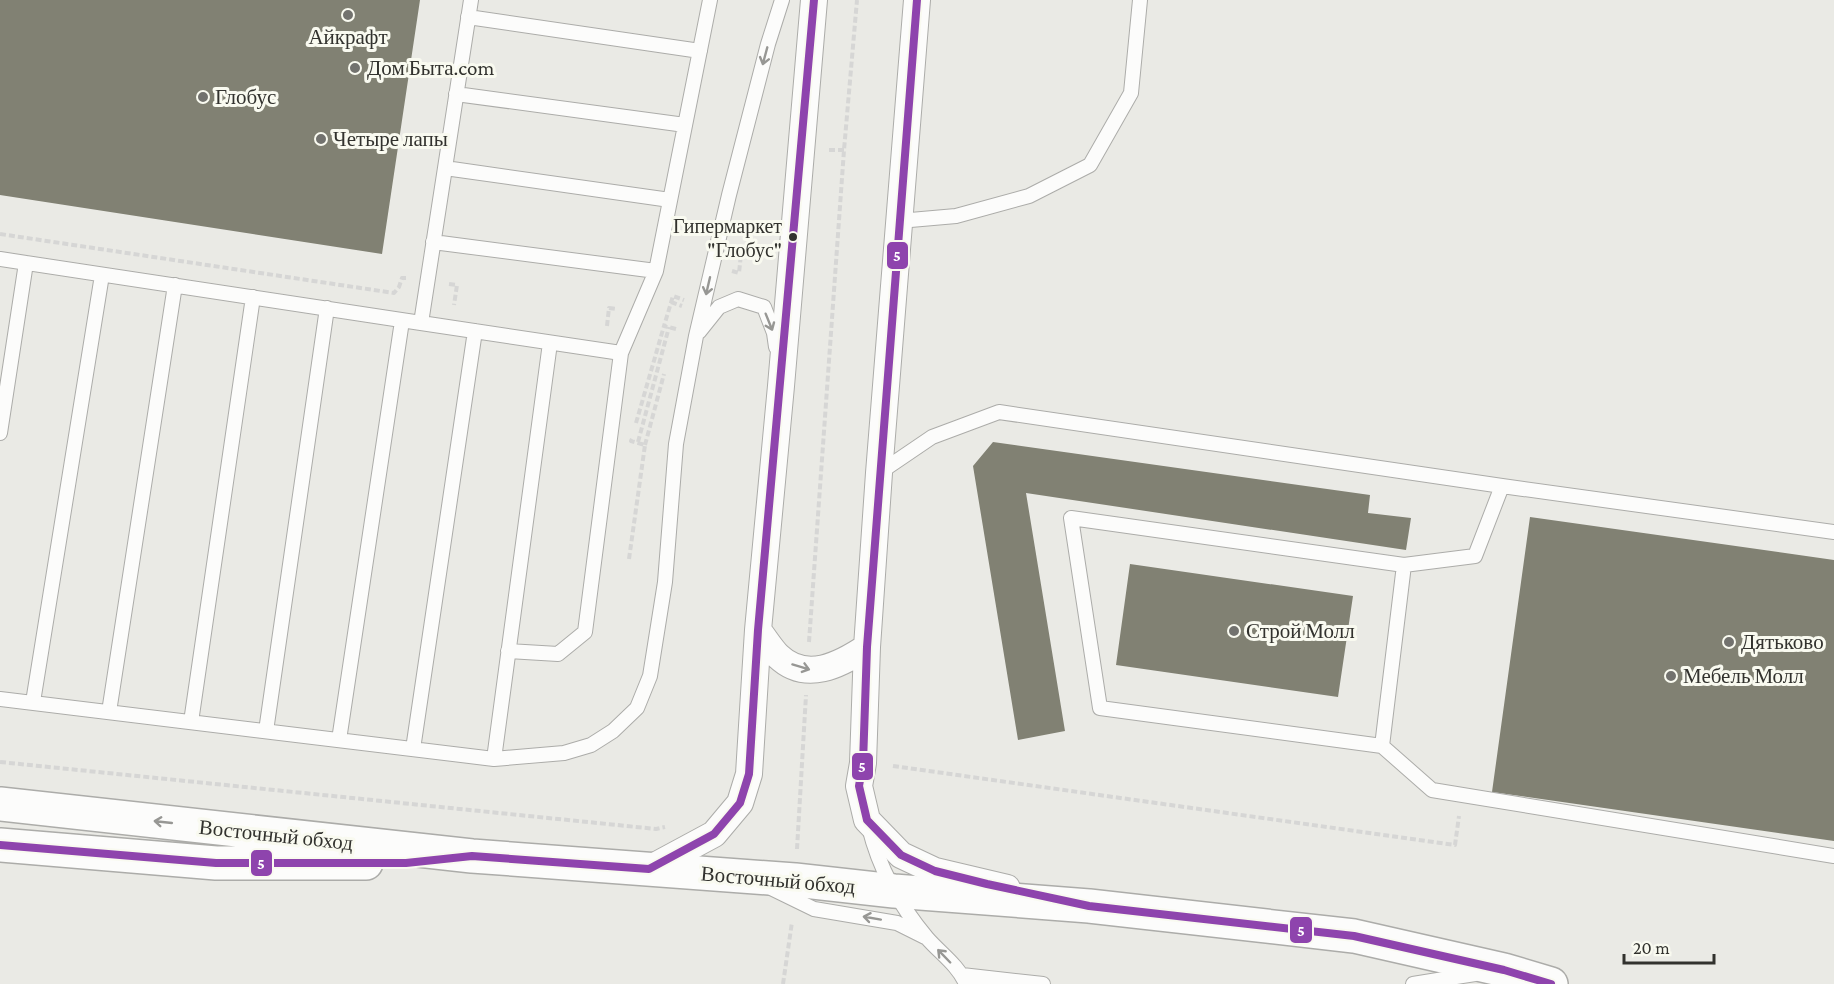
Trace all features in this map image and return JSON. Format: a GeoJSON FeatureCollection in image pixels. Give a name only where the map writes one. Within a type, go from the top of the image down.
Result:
{"type":"FeatureCollection","features":[{"type":"Feature","properties":{"kind":"main road","name":"Восточный обход"},"geometry":{"type":"LineString","coordinates":[[0,804],[472,856],[748,877],[794,890],[894,891],[1089,906],[1354,936],[1504,970],[1551,984]]}},
{"type":"Feature","properties":{"kind":"main road"},"geometry":{"type":"LineString","coordinates":[[0,844],[216,863],[406,863],[472,856]]}},
{"type":"Feature","properties":{"kind":"street"},"geometry":{"type":"LineString","coordinates":[[649,869],[714,834],[740,803],[749,774],[758,630],[814,0]]}},
{"type":"Feature","properties":{"kind":"street"},"geometry":{"type":"LineString","coordinates":[[917,0],[879,473],[859,786],[867,820],[901,855],[935,871],[1089,906]]}},
{"type":"Feature","properties":{"kind":"street"},"geometry":{"type":"LineString","coordinates":[[758,630],[779,657],[807,670],[829,668],[848,660],[867,647]]}},
{"type":"Feature","properties":{"kind":"lane"},"geometry":{"type":"LineString","coordinates":[[421,323],[471,0]]}},
{"type":"Feature","properties":{"kind":"lane"},"geometry":{"type":"LineString","coordinates":[[508,651],[558,654],[585,632],[621,353],[656,271],[710,0]]}},
{"type":"Feature","properties":{"kind":"lane"},"geometry":{"type":"LineString","coordinates":[[0,699],[494,759],[564,753],[591,745],[613,731],[638,708],[650,676],[663,594],[676,444],[696,336],[729,195],[782,0]]}},
{"type":"Feature","properties":{"kind":"lane"},"geometry":{"type":"LineString","coordinates":[[899,221],[956,216],[1029,196],[1090,165],[1131,93],[1140,0]]}},
{"type":"Feature","properties":{"kind":"lane"},"geometry":{"type":"LineString","coordinates":[[468,17],[700,51]]}},
{"type":"Feature","properties":{"kind":"lane"},"geometry":{"type":"LineString","coordinates":[[456,94],[685,124]]}},
{"type":"Feature","properties":{"kind":"lane"},"geometry":{"type":"LineString","coordinates":[[445,168],[670,200]]}},
{"type":"Feature","properties":{"kind":"lane"},"geometry":{"type":"LineString","coordinates":[[433,242],[656,271]]}},
{"type":"Feature","properties":{"kind":"lane"},"geometry":{"type":"LineString","coordinates":[[0,259],[621,353]]}},
{"type":"Feature","properties":{"kind":"lane"},"geometry":{"type":"LineString","coordinates":[[0,433],[26,263]]}},
{"type":"Feature","properties":{"kind":"lane"},"geometry":{"type":"LineString","coordinates":[[33,702],[102,275]]}},
{"type":"Feature","properties":{"kind":"lane"},"geometry":{"type":"LineString","coordinates":[[109,712],[175,285]]}},
{"type":"Feature","properties":{"kind":"lane"},"geometry":{"type":"LineString","coordinates":[[190,722],[253,297]]}},
{"type":"Feature","properties":{"kind":"lane"},"geometry":{"type":"LineString","coordinates":[[696,336],[719,307],[738,299],[764,307],[774,333],[781,386]]}},
{"type":"Feature","properties":{"kind":"lane"},"geometry":{"type":"LineString","coordinates":[[266,731],[327,308]]}},
{"type":"Feature","properties":{"kind":"lane"},"geometry":{"type":"LineString","coordinates":[[339,740],[402,321]]}},
{"type":"Feature","properties":{"kind":"lane"},"geometry":{"type":"LineString","coordinates":[[412,750],[475,331]]}},
{"type":"Feature","properties":{"kind":"lane"},"geometry":{"type":"LineString","coordinates":[[494,759],[550,342]]}},
{"type":"Feature","properties":{"kind":"lane"},"geometry":{"type":"LineString","coordinates":[[879,473],[932,437],[999,412],[1834,532]]}},
{"type":"Feature","properties":{"kind":"lane"},"geometry":{"type":"LineString","coordinates":[[1502,486],[1475,556],[1404,565],[1071,518],[1100,708],[1383,746],[1432,790],[1834,856]]}},
{"type":"Feature","properties":{"kind":"lane"},"geometry":{"type":"LineString","coordinates":[[1383,746],[1404,565]]}},
{"type":"Feature","properties":{"kind":"lane"},"geometry":{"type":"LineString","coordinates":[[867,820],[875,853],[894,891],[927,938],[964,979],[1043,984]]}},
{"type":"Feature","properties":{"kind":"lane"},"geometry":{"type":"LineString","coordinates":[[794,890],[814,909],[897,923],[927,938]]}},
{"type":"Feature","properties":{"kind":"lane"},"geometry":{"type":"LineString","coordinates":[[1413,984],[1504,970]]}},
{"type":"Feature","properties":{"kind":"path"},"geometry":{"type":"LineString","coordinates":[[783,984],[793,917],[807,670],[844,150],[857,0]]}},
{"type":"Feature","properties":{"kind":"path"},"geometry":{"type":"LineString","coordinates":[[801,148],[844,150]]}},
{"type":"Feature","properties":{"kind":"path"},"geometry":{"type":"LineString","coordinates":[[0,234],[394,293],[402,278],[457,285],[454,305],[465,306]]}},
{"type":"Feature","properties":{"kind":"path"},"geometry":{"type":"LineString","coordinates":[[706,292],[724,276],[733,271],[739,273],[743,238]]}},
{"type":"Feature","properties":{"kind":"path"},"geometry":{"type":"LineString","coordinates":[[645,445],[638,442],[671,302]]}},
{"type":"Feature","properties":{"kind":"path"},"geometry":{"type":"LineString","coordinates":[[607,328],[609,308],[638,311],[666,318]]}},
{"type":"Feature","properties":{"kind":"path"},"geometry":{"type":"LineString","coordinates":[[666,326],[676,329]]}},
{"type":"Feature","properties":{"kind":"path"},"geometry":{"type":"LineString","coordinates":[[629,559],[645,445],[650,427]]}},
{"type":"Feature","properties":{"kind":"path"},"geometry":{"type":"LineString","coordinates":[[0,762],[656,829],[667,827]]}},
{"type":"Feature","properties":{"kind":"path"},"geometry":{"type":"LineString","coordinates":[[893,766],[1455,845],[1462,795]]}},
{"type":"Feature","properties":{"kind":"building","name":"Глобус"},"geometry":{"type":"Polygon","coordinates":[[[0,0],[420,0],[382,254],[0,195],[0,0]]]}},
{"type":"Feature","properties":{"kind":"building"},"geometry":{"type":"Polygon","coordinates":[[[993,442],[1370,495],[1368,513],[1411,518],[1406,550],[1026,493],[1065,731],[1018,740],[973,466],[993,442]]]}},
{"type":"Feature","properties":{"kind":"building","name":"Мебель Молл"},"geometry":{"type":"Polygon","coordinates":[[[1530,517],[1834,560],[1834,841],[1492,792],[1530,517]]]}},
{"type":"Feature","properties":{"kind":"building","name":"Строй Молл"},"geometry":{"type":"Polygon","coordinates":[[[1130,564],[1353,596],[1338,697],[1116,665],[1130,564]]]}},
{"type":"Feature","properties":{"kind":"transit line","name":"5"},"geometry":{"type":"LineString","coordinates":[[0,845],[216,863],[406,863],[472,856],[649,869],[714,834],[740,803],[749,774],[758,630],[814,0]]}},
{"type":"Feature","properties":{"kind":"transit line","name":"5"},"geometry":{"type":"LineString","coordinates":[[917,0],[867,647],[863,763],[859,786],[867,820],[901,855],[935,871],[987,884],[1089,906],[1354,936],[1504,970],[1551,984]]}},
{"type":"Feature","properties":{"kind":"place","name":"Айкрафт"},"geometry":{"type":"Point","coordinates":[348,15]}},
{"type":"Feature","properties":{"kind":"place","name":"Дом Быта.com"},"geometry":{"type":"Point","coordinates":[355,68]}},
{"type":"Feature","properties":{"kind":"place","name":"Глобус"},"geometry":{"type":"Point","coordinates":[203,97]}},
{"type":"Feature","properties":{"kind":"place","name":"Четыре лапы"},"geometry":{"type":"Point","coordinates":[321,139]}},
{"type":"Feature","properties":{"kind":"place","name":"Гипермаркет \"Глобус\""},"geometry":{"type":"Point","coordinates":[793,237]}},
{"type":"Feature","properties":{"kind":"place","name":"Строй Молл"},"geometry":{"type":"Point","coordinates":[1234,631]}},
{"type":"Feature","properties":{"kind":"place","name":"Дятьково"},"geometry":{"type":"Point","coordinates":[1729,642]}},
{"type":"Feature","properties":{"kind":"place","name":"Мебель Молл"},"geometry":{"type":"Point","coordinates":[1671,676]}}]}
